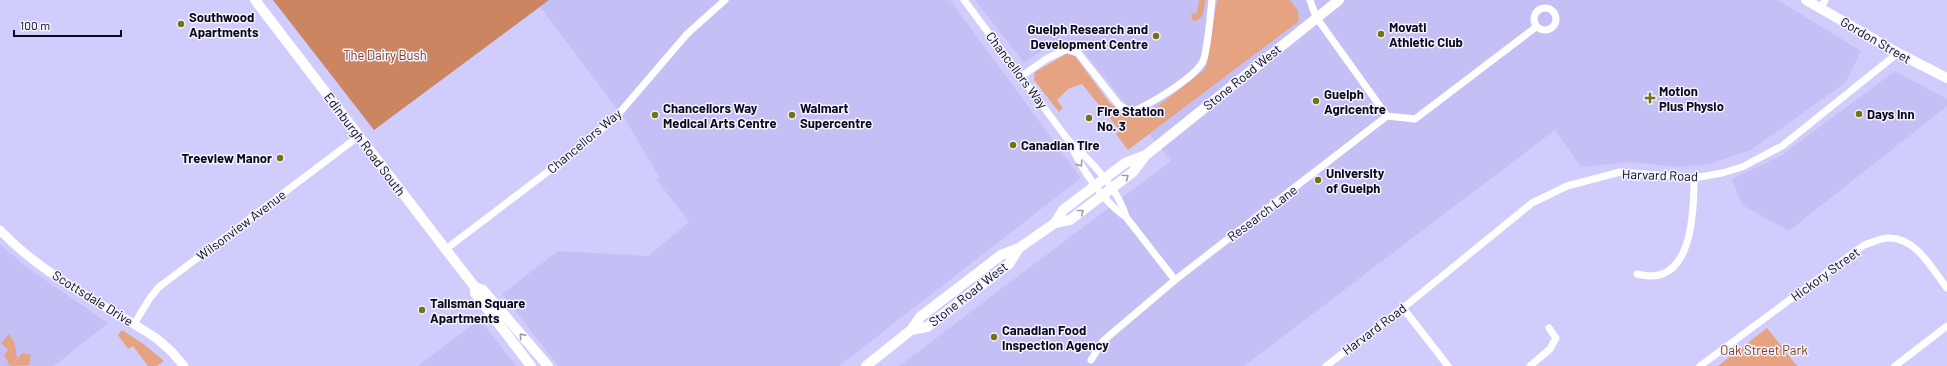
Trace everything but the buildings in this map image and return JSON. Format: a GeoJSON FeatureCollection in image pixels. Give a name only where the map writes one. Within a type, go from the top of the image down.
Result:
{"type":"FeatureCollection","features":[{"type":"Feature","properties":{"kind":"main road","name":"Edinburgh Road South"},"geometry":{"type":"LineString","coordinates":[[255,0],[446,249],[475,288],[476,293],[531,366]]}},
{"type":"Feature","properties":{"kind":"main road","name":"Stone Road West"},"geometry":{"type":"LineString","coordinates":[[866,366],[911,330],[920,317],[1001,255],[1019,248],[1055,223],[1070,220],[1103,187],[1133,172],[1146,155],[1339,0]]}},
{"type":"Feature","properties":{"kind":"main road","name":"Gordon Street"},"geometry":{"type":"LineString","coordinates":[[1806,0],[1823,4],[1898,53],[1947,78]]}},
{"type":"Feature","properties":{"kind":"main road","name":"Edinburgh Road South"},"geometry":{"type":"LineString","coordinates":[[475,288],[483,290],[548,366]]}},
{"type":"Feature","properties":{"kind":"street","name":"Chancellors Way"},"geometry":{"type":"LineString","coordinates":[[446,249],[562,161],[615,118],[687,34],[726,0]]}},
{"type":"Feature","properties":{"kind":"street","name":"Chancellors Way"},"geometry":{"type":"LineString","coordinates":[[964,0],[1022,76],[1068,140],[1085,155],[1103,187]]}},
{"type":"Feature","properties":{"kind":"street"},"geometry":{"type":"LineString","coordinates":[[1022,76],[1046,58],[1067,49],[1078,53],[1119,105],[1132,112],[1146,106],[1198,70],[1204,59],[1212,0]]}},
{"type":"Feature","properties":{"kind":"street"},"geometry":{"type":"LineString","coordinates":[[1310,0],[1316,17],[1387,116],[1415,119],[1536,27]]}},
{"type":"Feature","properties":{"kind":"street","name":"Harvard Road"},"geometry":{"type":"LineString","coordinates":[[1326,366],[1403,308],[1532,203],[1567,186],[1620,172],[1694,178],[1722,173],[1742,167],[1782,146],[1898,53]]}},
{"type":"Feature","properties":{"kind":"street","name":"Research Lane"},"geometry":{"type":"LineString","coordinates":[[1091,360],[1103,341],[1175,280],[1387,116]]}},
{"type":"Feature","properties":{"kind":"street","name":"Wilsonview Avenue"},"geometry":{"type":"LineString","coordinates":[[134,324],[150,298],[159,287],[359,136]]}},
{"type":"Feature","properties":{"kind":"street"},"geometry":{"type":"LineString","coordinates":[[1637,274],[1650,278],[1671,270],[1680,259],[1692,228],[1694,210],[1694,178]]}},
{"type":"Feature","properties":{"kind":"street"},"geometry":{"type":"LineString","coordinates":[[1103,187],[1115,210],[1126,217],[1175,280]]}},
{"type":"Feature","properties":{"kind":"street","name":"Scottsdale Drive"},"geometry":{"type":"LineString","coordinates":[[0,230],[23,251],[44,267],[164,344],[184,366]]}},
{"type":"Feature","properties":{"kind":"street","name":"Hickory Street"},"geometry":{"type":"LineString","coordinates":[[1700,366],[1864,245],[1888,238],[1904,241],[1917,249],[1947,288]]}},
{"type":"Feature","properties":{"kind":"street"},"geometry":{"type":"LineString","coordinates":[[1403,308],[1448,366]]}},
{"type":"Feature","properties":{"kind":"street"},"geometry":{"type":"LineString","coordinates":[[1895,366],[1947,326]]}},
{"type":"Feature","properties":{"kind":"street"},"geometry":{"type":"LineString","coordinates":[[1530,366],[1550,348],[1556,338],[1549,328]]}},
{"type":"Feature","properties":{"kind":"shaded area"},"geometry":{"type":"Polygon","coordinates":[[[273,0],[950,0],[1081,178],[839,366],[558,366],[502,294],[558,251],[648,256],[689,222],[656,179],[659,177],[627,122],[540,7],[374,130],[273,0]]]}},
{"type":"Feature","properties":{"kind":"shaded area","name":"University of Guelph"},"geometry":{"type":"Polygon","coordinates":[[[975,0],[1778,0],[1861,51],[1845,83],[1751,150],[1710,164],[1680,167],[1628,162],[1581,167],[1555,130],[1244,366],[899,366],[1171,161],[1079,46],[1056,41],[1024,63],[975,0]]]}},
{"type":"Feature","properties":{"kind":"shaded area"},"geometry":{"type":"Polygon","coordinates":[[[1895,71],[1947,99],[1947,106],[1789,231],[1742,205],[1732,179],[1782,155],[1895,71]]]}},
{"type":"Feature","properties":{"kind":"shaded area"},"geometry":{"type":"Polygon","coordinates":[[[0,244],[25,266],[108,323],[54,366],[0,366],[0,244]]]}},
{"type":"Feature","properties":{"kind":"shaded area"},"geometry":{"type":"Polygon","coordinates":[[[480,319],[516,366],[418,366],[480,319]]]}},
{"type":"Feature","properties":{"kind":"green space","name":"The Dairy Bush"},"geometry":{"type":"Polygon","coordinates":[[[273,0],[549,0],[374,130],[273,0]]]}},
{"type":"Feature","properties":{"kind":"green space"},"geometry":{"type":"Polygon","coordinates":[[[1199,0],[1205,0],[1203,14],[1200,19],[1193,21],[1191,14],[1197,13],[1199,0]]]}},
{"type":"Feature","properties":{"kind":"green space"},"geometry":{"type":"Polygon","coordinates":[[[1217,0],[1290,0],[1298,11],[1299,21],[1128,150],[1116,134],[1120,131],[1082,84],[1068,89],[1057,100],[1063,108],[1059,112],[1034,80],[1035,72],[1066,54],[1075,56],[1109,102],[1124,116],[1140,117],[1158,106],[1203,71],[1207,65],[1217,0]]]}},
{"type":"Feature","properties":{"kind":"green space","name":"Oak Street Park"},"geometry":{"type":"Polygon","coordinates":[[[1767,328],[1797,366],[1718,366],[1767,328]]]}},
{"type":"Feature","properties":{"kind":"green space"},"geometry":{"type":"Polygon","coordinates":[[[122,330],[145,345],[164,361],[157,366],[148,366],[133,346],[128,349],[118,335],[122,330]]]}},
{"type":"Feature","properties":{"kind":"green space"},"geometry":{"type":"Polygon","coordinates":[[[9,334],[15,344],[17,358],[10,366],[4,355],[8,350],[1,343],[9,334]]]}},
{"type":"Feature","properties":{"kind":"green space"},"geometry":{"type":"Polygon","coordinates":[[[22,353],[31,355],[29,365],[11,366],[22,353]]]}},
{"type":"Feature","properties":{"kind":"place","name":"Southwood Apartments"},"geometry":{"type":"Point","coordinates":[181,24]}},
{"type":"Feature","properties":{"kind":"place","name":"Movati Athletic Club"},"geometry":{"type":"Point","coordinates":[1381,34]}},
{"type":"Feature","properties":{"kind":"place","name":"Guelph Research and Development Centre"},"geometry":{"type":"Point","coordinates":[1156,36]}},
{"type":"Feature","properties":{"kind":"place","name":"Motion Plus Physio"},"geometry":{"type":"Point","coordinates":[1650,98]}},
{"type":"Feature","properties":{"kind":"place","name":"Guelph Agricentre"},"geometry":{"type":"Point","coordinates":[1316,101]}},
{"type":"Feature","properties":{"kind":"place","name":"Days Inn"},"geometry":{"type":"Point","coordinates":[1859,114]}},
{"type":"Feature","properties":{"kind":"place","name":"Chancellors Way Medical Arts Centre"},"geometry":{"type":"Point","coordinates":[655,115]}},
{"type":"Feature","properties":{"kind":"place","name":"Walmart Supercentre"},"geometry":{"type":"Point","coordinates":[792,115]}},
{"type":"Feature","properties":{"kind":"place","name":"Fire Station No. 3"},"geometry":{"type":"Point","coordinates":[1089,118]}},
{"type":"Feature","properties":{"kind":"place","name":"Canadian Tire"},"geometry":{"type":"Point","coordinates":[1013,145]}},
{"type":"Feature","properties":{"kind":"place","name":"Treeview Manor"},"geometry":{"type":"Point","coordinates":[280,158]}},
{"type":"Feature","properties":{"kind":"place","name":"University of Guelph"},"geometry":{"type":"Point","coordinates":[1318,180]}},
{"type":"Feature","properties":{"kind":"place","name":"Talisman Square Apartments"},"geometry":{"type":"Point","coordinates":[422,310]}},
{"type":"Feature","properties":{"kind":"place","name":"Canadian Food Inspection Agency"},"geometry":{"type":"Point","coordinates":[994,337]}}]}
